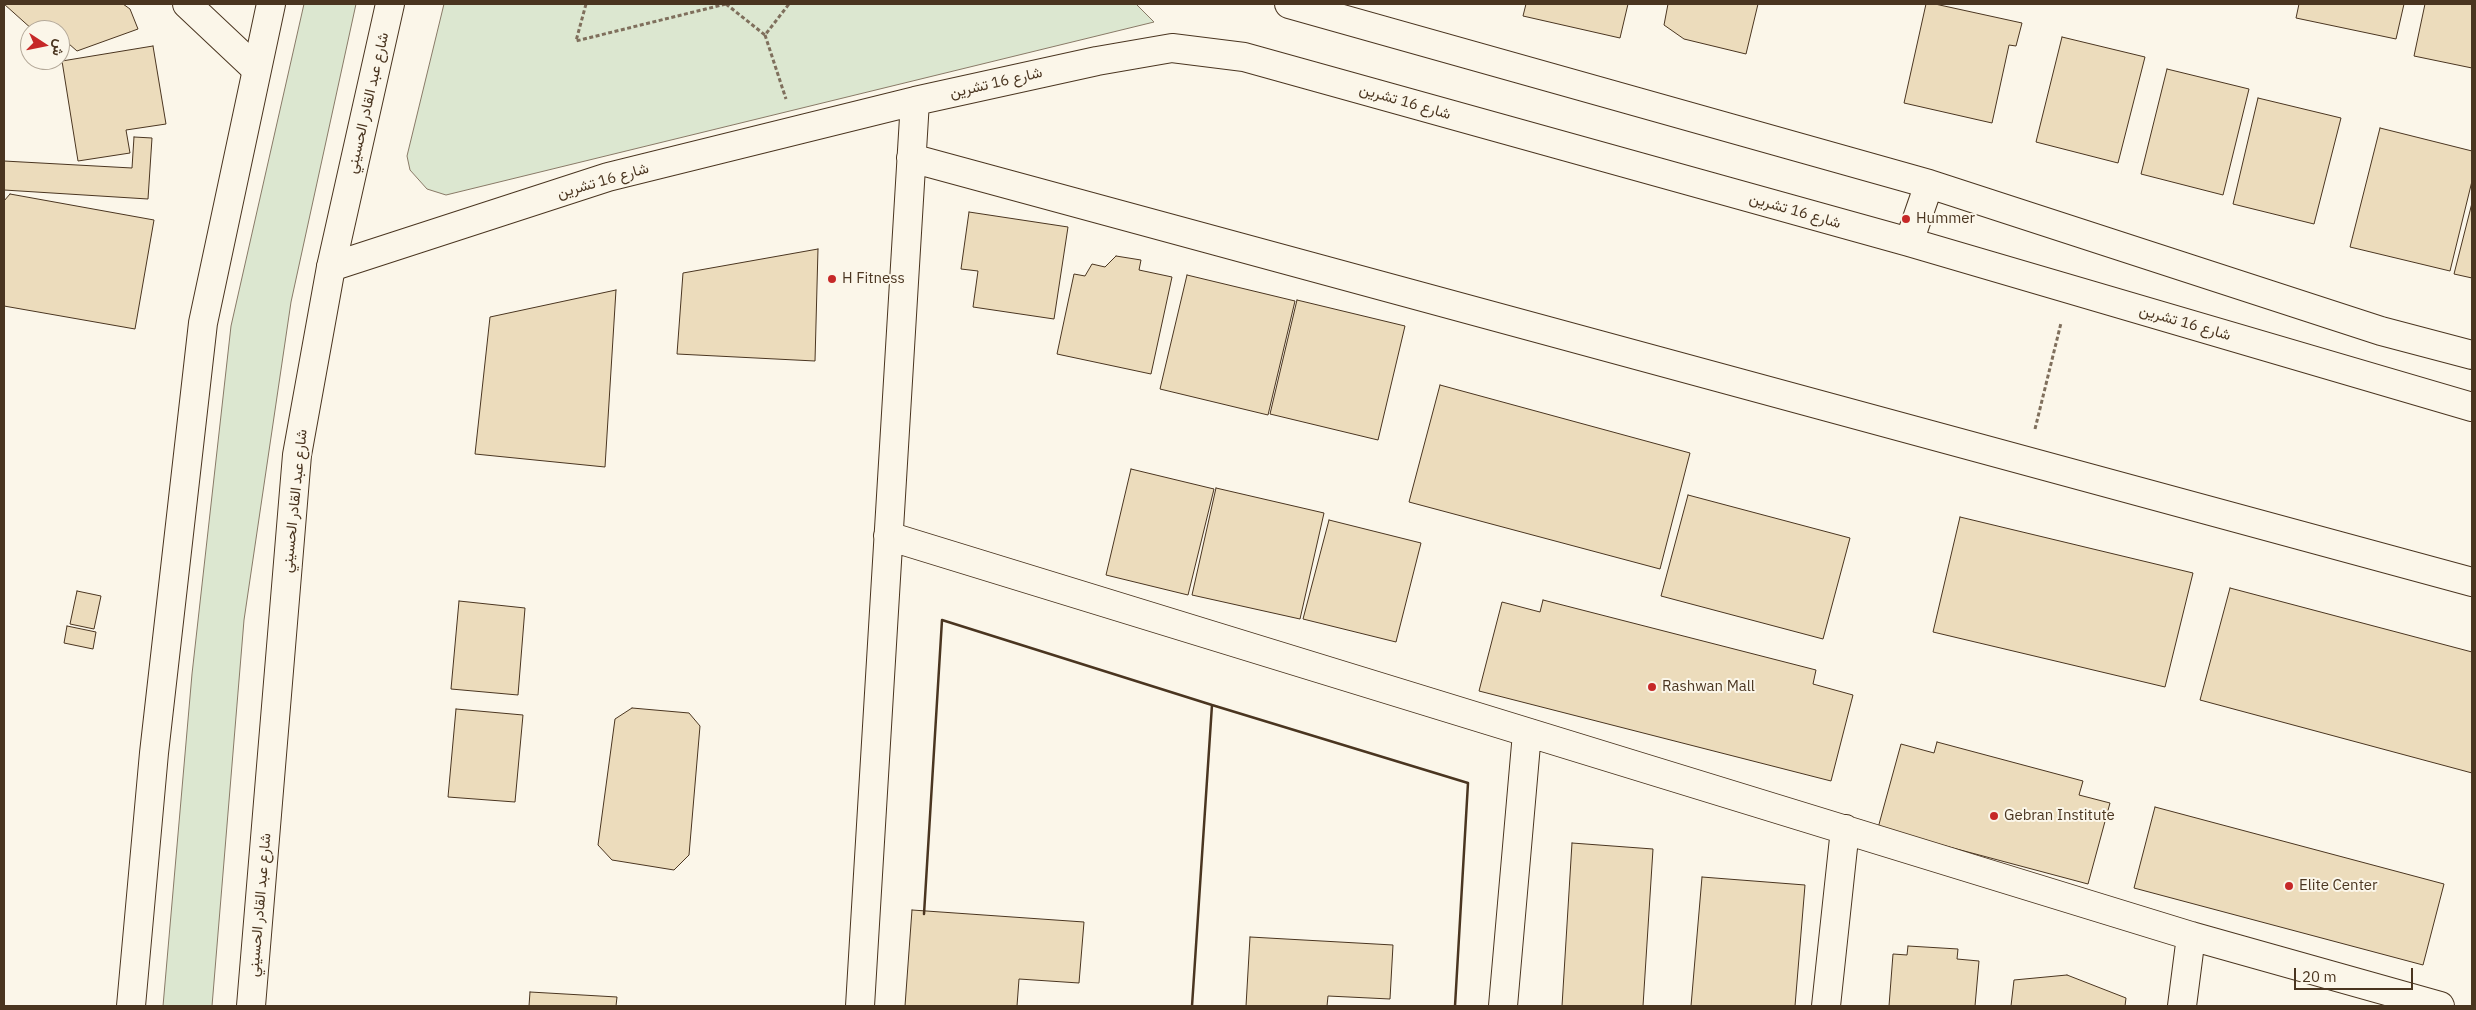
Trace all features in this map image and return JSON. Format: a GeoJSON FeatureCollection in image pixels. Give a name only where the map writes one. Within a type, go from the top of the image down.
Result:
{"type":"FeatureCollection","features":[{"type":"Feature","properties":{"kind":"street"},"geometry":{"type":"LineString","coordinates":[[187,4],[256,69]]}},
{"type":"Feature","properties":{"kind":"street"},"geometry":{"type":"LineString","coordinates":[[131,1006],[154,753],[202,323],[271,4]]}},
{"type":"Feature","properties":{"kind":"street","name":"شارع عبد القادر الحسيني"},"geometry":{"type":"LineString","coordinates":[[251,1006],[297,455],[331,267],[390,4]]}},
{"type":"Feature","properties":{"kind":"street"},"geometry":{"type":"LineString","coordinates":[[1289,4],[1929,184],[2381,331],[2472,355]]}},
{"type":"Feature","properties":{"kind":"street","name":"شارع 16 تشرين"},"geometry":{"type":"LineString","coordinates":[[331,267],[608,177],[915,101],[1097,61],[1172,48],[1244,57],[1908,242],[2472,407]]}},
{"type":"Feature","properties":{"kind":"street"},"geometry":{"type":"LineString","coordinates":[[860,1006],[915,101]]}},
{"type":"Feature","properties":{"kind":"street"},"geometry":{"type":"LineString","coordinates":[[911,158],[2472,582]]}},
{"type":"Feature","properties":{"kind":"street"},"geometry":{"type":"LineString","coordinates":[[1908,242],[1929,184]]}},
{"type":"Feature","properties":{"kind":"street"},"geometry":{"type":"LineString","coordinates":[[888,536],[2191,936],[2440,1006]]}},
{"type":"Feature","properties":{"kind":"street"},"geometry":{"type":"LineString","coordinates":[[1503,1006],[1527,733]]}},
{"type":"Feature","properties":{"kind":"street"},"geometry":{"type":"LineString","coordinates":[[1826,1006],[1845,829]]}},
{"type":"Feature","properties":{"kind":"street"},"geometry":{"type":"LineString","coordinates":[[2182,1006],[2191,936]]}},
{"type":"Feature","properties":{"kind":"path"},"geometry":{"type":"LineString","coordinates":[[586,4],[576,41],[726,4],[765,35],[796,130]]}},
{"type":"Feature","properties":{"kind":"path"},"geometry":{"type":"LineString","coordinates":[[765,35],[789,4]]}},
{"type":"Feature","properties":{"kind":"path"},"geometry":{"type":"LineString","coordinates":[[2027,461],[2069,289]]}},
{"type":"Feature","properties":{"kind":"green space"},"geometry":{"type":"Polygon","coordinates":[[[304,4],[356,4],[291,302],[244,620],[212,1006],[163,1006],[192,674],[231,326],[304,4]]]}},
{"type":"Feature","properties":{"kind":"green space"},"geometry":{"type":"Polygon","coordinates":[[[444,4],[1136,4],[1154,22],[446,195],[427,189],[410,170],[407,156],[444,4]]]}},
{"type":"Feature","properties":{"kind":"building"},"geometry":{"type":"Polygon","coordinates":[[[4,4],[123,4],[130,9],[138,29],[77,51],[70,45],[70,20],[22,20],[4,4]]]}},
{"type":"Feature","properties":{"kind":"building"},"geometry":{"type":"Polygon","coordinates":[[[1526,4],[1628,4],[1620,38],[1523,16],[1526,4]]]}},
{"type":"Feature","properties":{"kind":"building"},"geometry":{"type":"Polygon","coordinates":[[[1668,4],[1758,4],[1746,54],[1684,39],[1664,25],[1668,4]]]}},
{"type":"Feature","properties":{"kind":"building"},"geometry":{"type":"Polygon","coordinates":[[[1926,4],[1935,4],[2022,23],[2016,46],[2009,45],[1992,123],[1904,103],[1926,4]]]}},
{"type":"Feature","properties":{"kind":"building"},"geometry":{"type":"Polygon","coordinates":[[[2299,4],[2404,4],[2396,39],[2296,18],[2299,4]]]}},
{"type":"Feature","properties":{"kind":"building"},"geometry":{"type":"Polygon","coordinates":[[[2425,4],[2472,4],[2472,68],[2414,56],[2425,4]]]}},
{"type":"Feature","properties":{"kind":"building"},"geometry":{"type":"Polygon","coordinates":[[[2062,37],[2145,57],[2118,163],[2036,142],[2062,37]]]}},
{"type":"Feature","properties":{"kind":"building"},"geometry":{"type":"Polygon","coordinates":[[[153,46],[166,124],[126,130],[130,153],[78,161],[63,70],[70,70],[70,60],[153,46]]]}},
{"type":"Feature","properties":{"kind":"building"},"geometry":{"type":"Polygon","coordinates":[[[2167,69],[2249,89],[2223,195],[2141,174],[2167,69]]]}},
{"type":"Feature","properties":{"kind":"building"},"geometry":{"type":"Polygon","coordinates":[[[2258,98],[2341,118],[2314,224],[2233,204],[2258,98]]]}},
{"type":"Feature","properties":{"kind":"building"},"geometry":{"type":"Polygon","coordinates":[[[2380,128],[2472,151],[2472,181],[2450,271],[2350,247],[2380,128]]]}},
{"type":"Feature","properties":{"kind":"building"},"geometry":{"type":"Polygon","coordinates":[[[134,137],[152,138],[148,199],[4,190],[4,161],[132,168],[134,137]]]}},
{"type":"Feature","properties":{"kind":"building"},"geometry":{"type":"Polygon","coordinates":[[[10,194],[154,220],[135,329],[4,306],[4,201],[10,194]]]}},
{"type":"Feature","properties":{"kind":"building"},"geometry":{"type":"Polygon","coordinates":[[[2472,203],[2472,278],[2454,274],[2472,203]]]}},
{"type":"Feature","properties":{"kind":"building"},"geometry":{"type":"Polygon","coordinates":[[[969,212],[1068,227],[1054,319],[973,307],[978,271],[961,269],[969,212]]]}},
{"type":"Feature","properties":{"kind":"building"},"geometry":{"type":"Polygon","coordinates":[[[818,249],[815,361],[677,354],[683,273],[818,249]]]}},
{"type":"Feature","properties":{"kind":"building"},"geometry":{"type":"Polygon","coordinates":[[[1116,256],[1141,260],[1139,270],[1172,277],[1151,374],[1057,354],[1074,274],[1085,276],[1092,264],[1105,267],[1116,256]]]}},
{"type":"Feature","properties":{"kind":"building"},"geometry":{"type":"Polygon","coordinates":[[[1187,275],[1295,301],[1268,415],[1160,389],[1187,275]]]}},
{"type":"Feature","properties":{"kind":"building"},"geometry":{"type":"Polygon","coordinates":[[[616,290],[605,467],[475,454],[490,317],[616,290]]]}},
{"type":"Feature","properties":{"kind":"building"},"geometry":{"type":"Polygon","coordinates":[[[1297,300],[1405,326],[1378,440],[1270,414],[1297,300]]]}},
{"type":"Feature","properties":{"kind":"building"},"geometry":{"type":"Polygon","coordinates":[[[1440,385],[1690,453],[1660,569],[1409,502],[1440,385]]]}},
{"type":"Feature","properties":{"kind":"building"},"geometry":{"type":"Polygon","coordinates":[[[1131,469],[1214,489],[1188,595],[1106,575],[1131,469]]]}},
{"type":"Feature","properties":{"kind":"building"},"geometry":{"type":"Polygon","coordinates":[[[1216,488],[1324,513],[1300,619],[1192,595],[1216,488]]]}},
{"type":"Feature","properties":{"kind":"building"},"geometry":{"type":"Polygon","coordinates":[[[1688,495],[1850,538],[1823,639],[1661,596],[1688,495]]]}},
{"type":"Feature","properties":{"kind":"building"},"geometry":{"type":"Polygon","coordinates":[[[1960,517],[2193,573],[2165,687],[1933,632],[1960,517]]]}},
{"type":"Feature","properties":{"kind":"building"},"geometry":{"type":"Polygon","coordinates":[[[1329,520],[1421,543],[1396,642],[1303,619],[1329,520]]]}},
{"type":"Feature","properties":{"kind":"building"},"geometry":{"type":"Polygon","coordinates":[[[2230,588],[2472,652],[2472,773],[2200,700],[2230,588]]]}},
{"type":"Feature","properties":{"kind":"building"},"geometry":{"type":"Polygon","coordinates":[[[77,591],[101,596],[94,629],[70,624],[77,591]]]}},
{"type":"Feature","properties":{"kind":"building","name":"Rashwan Mall"},"geometry":{"type":"Polygon","coordinates":[[[1543,600],[1816,670],[1813,684],[1853,695],[1831,781],[1479,691],[1502,602],[1540,612],[1543,600]]]}},
{"type":"Feature","properties":{"kind":"building"},"geometry":{"type":"Polygon","coordinates":[[[459,601],[525,608],[518,695],[451,689],[459,601]]]}},
{"type":"Feature","properties":{"kind":"building"},"geometry":{"type":"Polygon","coordinates":[[[67,626],[96,632],[93,649],[64,643],[67,626]]]}},
{"type":"Feature","properties":{"kind":"building"},"geometry":{"type":"Polygon","coordinates":[[[632,708],[689,713],[700,726],[689,855],[674,870],[612,860],[598,845],[615,719],[632,708]]]}},
{"type":"Feature","properties":{"kind":"building"},"geometry":{"type":"Polygon","coordinates":[[[456,709],[523,715],[515,802],[448,797],[456,709]]]}},
{"type":"Feature","properties":{"kind":"building","name":"Gebran Institute"},"geometry":{"type":"Polygon","coordinates":[[[1937,742],[2083,781],[2079,795],[2110,803],[2088,884],[1878,828],[1901,744],[1934,753],[1937,742]]]}},
{"type":"Feature","properties":{"kind":"building","name":"Elite Center"},"geometry":{"type":"Polygon","coordinates":[[[2155,807],[2444,884],[2423,965],[2134,888],[2155,807]]]}},
{"type":"Feature","properties":{"kind":"building"},"geometry":{"type":"Polygon","coordinates":[[[1572,843],[1653,849],[1643,1006],[1562,1006],[1572,843]]]}},
{"type":"Feature","properties":{"kind":"building"},"geometry":{"type":"Polygon","coordinates":[[[1702,877],[1805,885],[1795,1006],[1691,1006],[1702,877]]]}},
{"type":"Feature","properties":{"kind":"building"},"geometry":{"type":"Polygon","coordinates":[[[912,910],[1084,922],[1079,983],[1019,979],[1017,1006],[905,1006],[912,910]]]}},
{"type":"Feature","properties":{"kind":"building"},"geometry":{"type":"Polygon","coordinates":[[[1250,937],[1393,945],[1390,999],[1328,996],[1327,1006],[1246,1006],[1250,937]]]}},
{"type":"Feature","properties":{"kind":"building"},"geometry":{"type":"Polygon","coordinates":[[[1908,946],[1958,949],[1957,959],[1979,961],[1975,1006],[1889,1006],[1893,954],[1907,955],[1908,946]]]}},
{"type":"Feature","properties":{"kind":"building"},"geometry":{"type":"Polygon","coordinates":[[[2067,975],[2126,998],[2125,1006],[2011,1006],[2014,980],[2067,975]]]}},
{"type":"Feature","properties":{"kind":"building"},"geometry":{"type":"Polygon","coordinates":[[[530,992],[617,997],[616,1006],[529,1006],[530,992]]]}},
{"type":"Feature","properties":{"kind":"wall"},"geometry":{"type":"LineString","coordinates":[[924,914],[942,620],[1212,705],[1192,1006]]}},
{"type":"Feature","properties":{"kind":"wall"},"geometry":{"type":"LineString","coordinates":[[1212,705],[1468,783],[1455,1006]]}},
{"type":"Feature","properties":{"kind":"place","name":"Hummer"},"geometry":{"type":"Point","coordinates":[1906,219]}},
{"type":"Feature","properties":{"kind":"place","name":"H Fitness"},"geometry":{"type":"Point","coordinates":[832,279]}},
{"type":"Feature","properties":{"kind":"place","name":"Rashwan Mall"},"geometry":{"type":"Point","coordinates":[1652,687]}},
{"type":"Feature","properties":{"kind":"place","name":"Gebran Institute"},"geometry":{"type":"Point","coordinates":[1994,816]}},
{"type":"Feature","properties":{"kind":"place","name":"Elite Center"},"geometry":{"type":"Point","coordinates":[2289,886]}}]}
